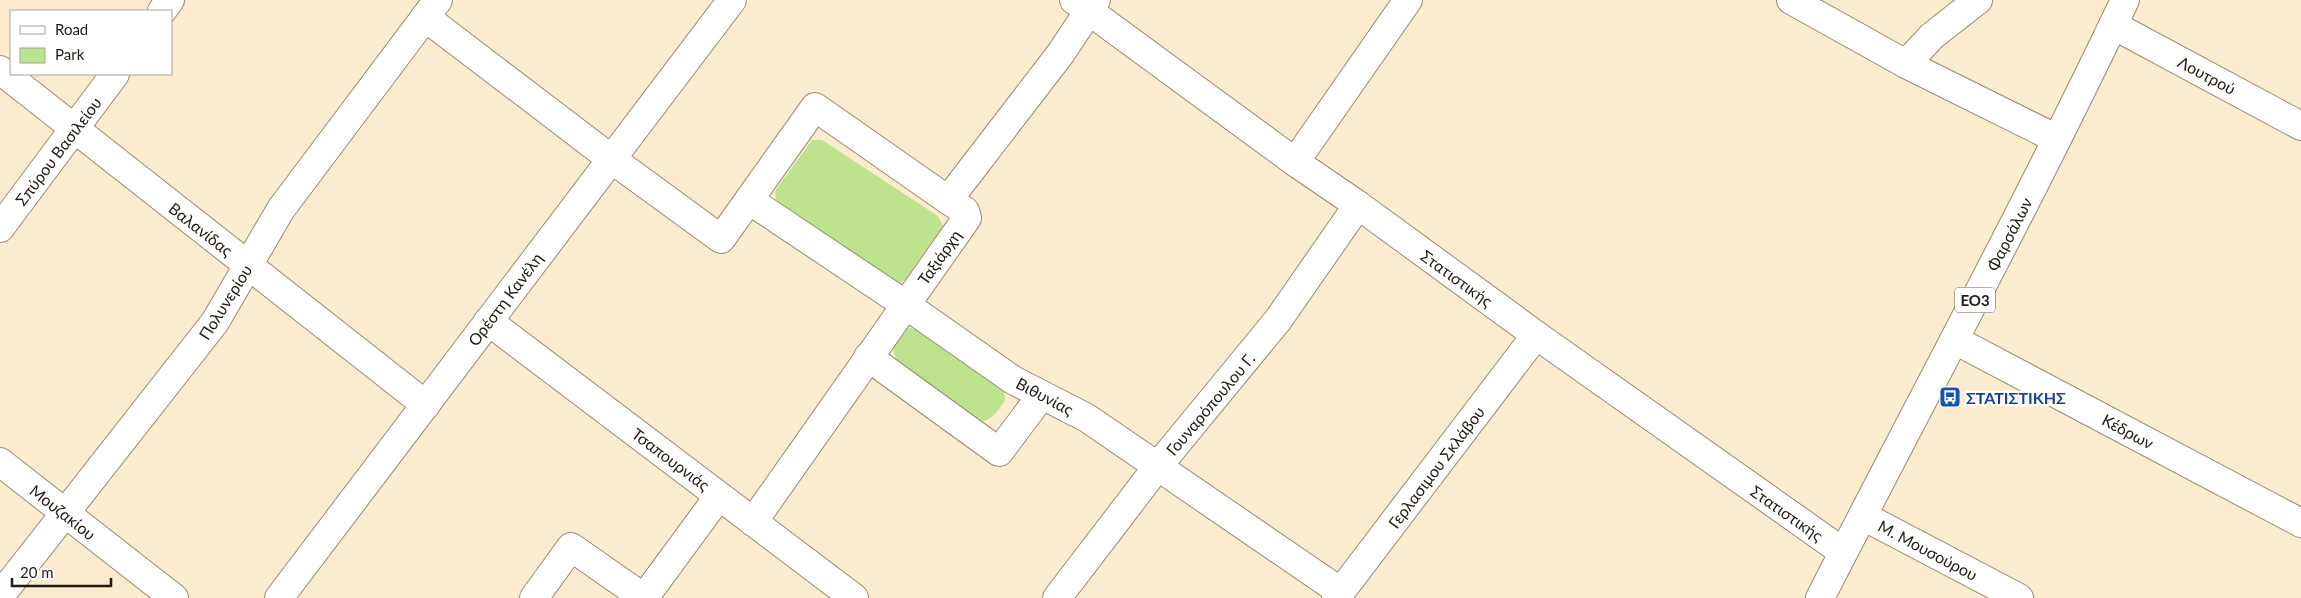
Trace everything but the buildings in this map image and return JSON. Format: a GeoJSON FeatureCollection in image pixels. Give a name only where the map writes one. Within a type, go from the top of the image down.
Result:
{"type":"FeatureCollection","features":[{"type":"Feature","properties":{"kind":"street","name":"Ορέστη Κανέλη"},"geometry":{"type":"LineString","coordinates":[[278,598],[426,405],[610,158],[732,0]]}},
{"type":"Feature","properties":{"kind":"street"},"geometry":{"type":"LineString","coordinates":[[1295,162],[1408,0]]}},
{"type":"Feature","properties":{"kind":"street"},"geometry":{"type":"LineString","coordinates":[[1791,0],[1906,64],[2057,139]]}},
{"type":"Feature","properties":{"kind":"street"},"geometry":{"type":"LineString","coordinates":[[1906,64],[1932,36],[1978,0]]}},
{"type":"Feature","properties":{"kind":"street","name":"Φαρσάλων"},"geometry":{"type":"LineString","coordinates":[[1820,598],[1955,340],[2125,0]]}},
{"type":"Feature","properties":{"kind":"street"},"geometry":{"type":"LineString","coordinates":[[432,9],[610,158],[721,239],[815,107],[948,200],[1061,54],[1087,4]]}},
{"type":"Feature","properties":{"kind":"street","name":"Στατιστικής"},"geometry":{"type":"LineString","coordinates":[[1087,4],[1295,162],[1843,552]]}},
{"type":"Feature","properties":{"kind":"street","name":"Πολυνερίου"},"geometry":{"type":"LineString","coordinates":[[0,596],[215,322],[269,226],[432,9]]}},
{"type":"Feature","properties":{"kind":"street","name":"Λουτρού"},"geometry":{"type":"LineString","coordinates":[[2113,25],[2301,126]]}},
{"type":"Feature","properties":{"kind":"street","name":"Βαλανίδας"},"geometry":{"type":"LineString","coordinates":[[0,70],[426,405]]}},
{"type":"Feature","properties":{"kind":"street","name":"Σπύρου Βασιλείου"},"geometry":{"type":"LineString","coordinates":[[0,228],[114,75]]}},
{"type":"Feature","properties":{"kind":"street","name":"Βιθυνίας"},"geometry":{"type":"LineString","coordinates":[[748,200],[906,305],[1013,380],[1087,418],[1158,466],[1339,595]]}},
{"type":"Feature","properties":{"kind":"street","name":"Ταξιάρχη"},"geometry":{"type":"LineString","coordinates":[[753,522],[967,218],[965,211],[948,200]]}},
{"type":"Feature","properties":{"kind":"street","name":"Γουναρόπουλου Γ."},"geometry":{"type":"LineString","coordinates":[[1057,598],[1158,466],[1273,327],[1358,206]]}},
{"type":"Feature","properties":{"kind":"street","name":"Τσαπουρνιάς"},"geometry":{"type":"LineString","coordinates":[[488,321],[854,598]]}},
{"type":"Feature","properties":{"kind":"street","name":"Γερλασιμου Σκλάβου"},"geometry":{"type":"LineString","coordinates":[[1339,595],[1536,335]]}},
{"type":"Feature","properties":{"kind":"street","name":"Κέδρων"},"geometry":{"type":"LineString","coordinates":[[1955,340],[2301,522]]}},
{"type":"Feature","properties":{"kind":"street"},"geometry":{"type":"LineString","coordinates":[[868,357],[999,452],[1041,396]]}},
{"type":"Feature","properties":{"kind":"street","name":"Μουζακίου"},"geometry":{"type":"LineString","coordinates":[[0,462],[174,598]]}},
{"type":"Feature","properties":{"kind":"street"},"geometry":{"type":"LineString","coordinates":[[534,598],[571,547],[644,598],[719,496]]}},
{"type":"Feature","properties":{"kind":"street","name":"Μ. Μουσούρου"},"geometry":{"type":"LineString","coordinates":[[1863,516],[2019,598]]}},
{"type":"Feature","properties":{"kind":"green space"},"geometry":{"type":"Polygon","coordinates":[[[812,140],[822,140],[938,216],[943,226],[905,280],[895,284],[785,211],[776,200],[775,191],[812,140]]]}},
{"type":"Feature","properties":{"kind":"green space"},"geometry":{"type":"Polygon","coordinates":[[[906,327],[922,331],[1004,389],[1005,400],[994,416],[986,421],[976,422],[897,359],[893,350],[895,342],[906,327]]]}},
{"type":"Feature","properties":{"kind":"place","name":"ΣΤΑΤΙΣΤΙΚΗΣ"},"geometry":{"type":"Point","coordinates":[1950,397]}}]}
